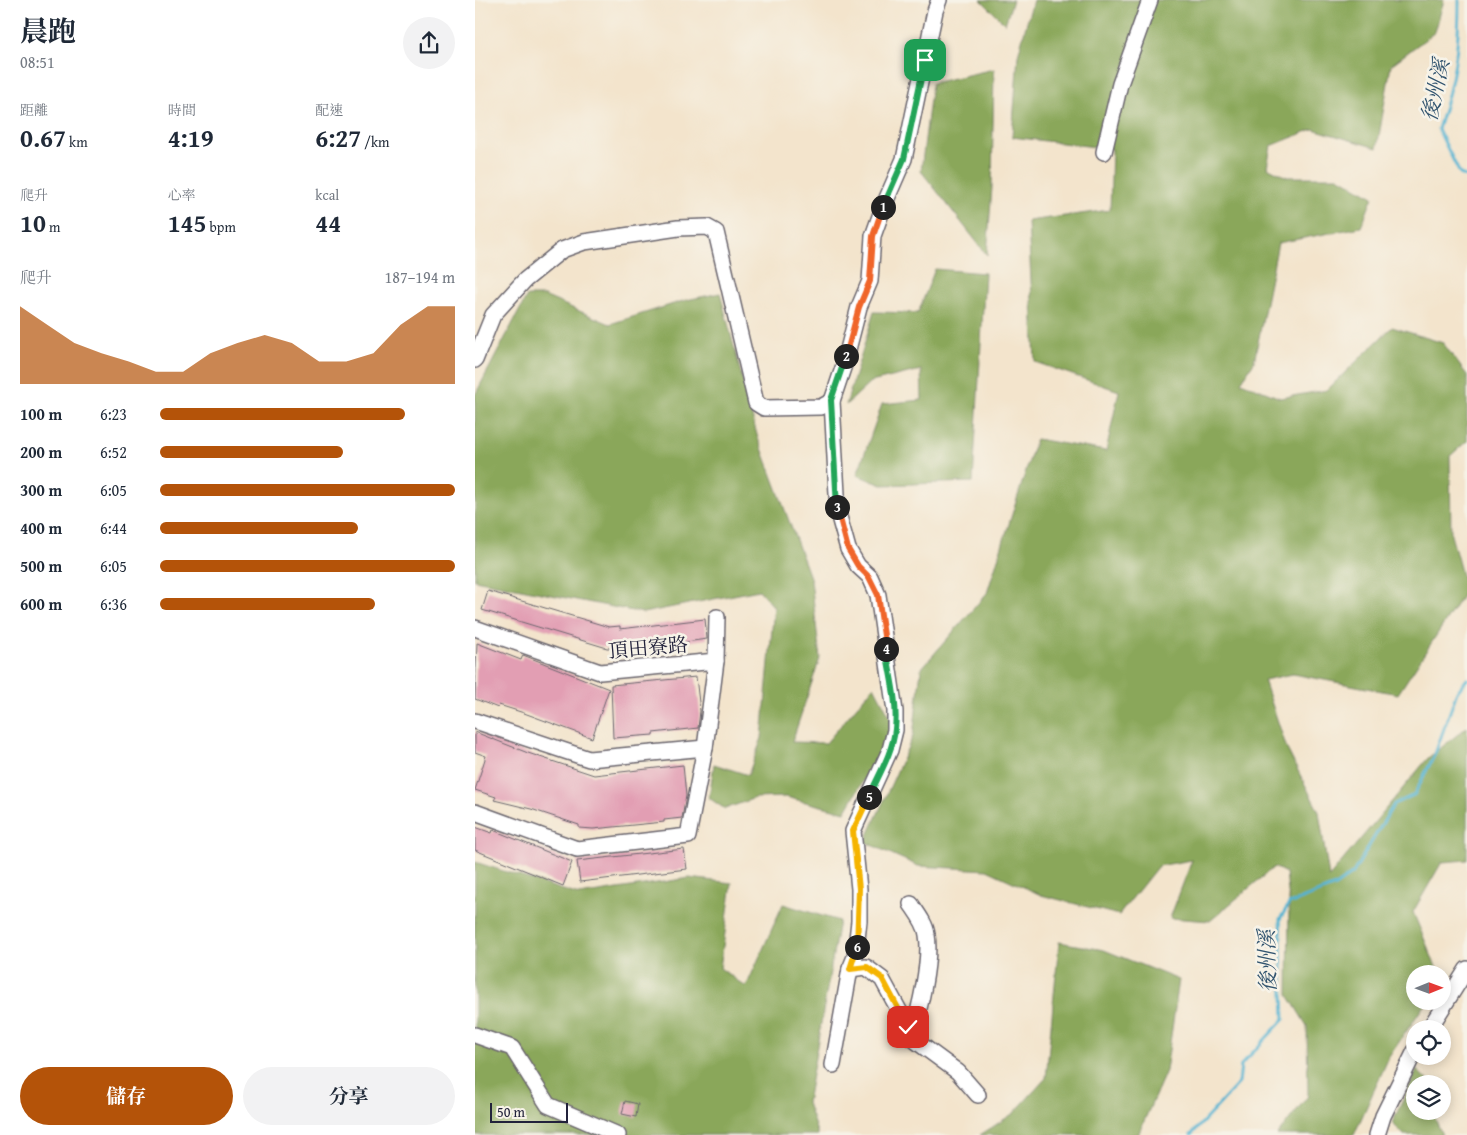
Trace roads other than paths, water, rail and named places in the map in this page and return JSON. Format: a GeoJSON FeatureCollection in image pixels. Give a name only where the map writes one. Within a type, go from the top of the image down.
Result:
{"type":"FeatureCollection","features":[{"type":"Feature","properties":{"kind":"street"},"geometry":{"type":"LineString","coordinates":[[833,1065],[850,969],[855,957],[859,921],[859,889],[853,831],[890,750],[895,730],[895,711],[878,595],[869,577],[858,566],[848,549],[838,513],[831,400],[844,365],[859,307],[870,281],[873,236],[883,205],[904,159],[935,11],[939,0]]}},
{"type":"Feature","properties":{"kind":"street"},"geometry":{"type":"LineString","coordinates":[[1104,152],[1120,84],[1150,0]]}},
{"type":"Feature","properties":{"kind":"street"},"geometry":{"type":"LineString","coordinates":[[475,360],[493,314],[525,280],[562,250],[583,242],[678,228],[707,227],[716,232],[756,403],[764,408],[821,407],[831,400]]}},
{"type":"Feature","properties":{"kind":"street"},"geometry":{"type":"LineString","coordinates":[[716,662],[717,617]]}},
{"type":"Feature","properties":{"kind":"street","name":"頂田寮路"},"geometry":{"type":"LineString","coordinates":[[475,628],[600,672],[716,662],[705,748],[689,836],[577,849],[475,812]]}},
{"type":"Feature","properties":{"kind":"street"},"geometry":{"type":"LineString","coordinates":[[475,721],[589,758],[705,748]]}},
{"type":"Feature","properties":{"kind":"street"},"geometry":{"type":"LineString","coordinates":[[909,1036],[916,1023],[929,960],[927,933],[911,904]]}},
{"type":"Feature","properties":{"kind":"street"},"geometry":{"type":"LineString","coordinates":[[850,969],[867,967],[882,978],[908,1027],[909,1036],[958,1072],[978,1095]]}},
{"type":"Feature","properties":{"kind":"street"},"geometry":{"type":"LineString","coordinates":[[1435,1020],[1467,969]]}},
{"type":"Feature","properties":{"kind":"street"},"geometry":{"type":"LineString","coordinates":[[475,1035],[511,1048],[548,1105],[619,1135]]}},
{"type":"Feature","properties":{"kind":"street"},"geometry":{"type":"LineString","coordinates":[[1377,1135],[1383,1116],[1408,1065]]}},
{"type":"Feature","properties":{"kind":"waterway","name":"後州溪"},"geometry":{"type":"LineString","coordinates":[[1459,0],[1455,65],[1438,129],[1460,174],[1467,177]]}},
{"type":"Feature","properties":{"kind":"waterway","name":"後州溪"},"geometry":{"type":"LineString","coordinates":[[1191,1135],[1239,1083],[1241,1065],[1284,1019],[1280,919],[1289,904],[1335,886],[1353,873],[1394,804],[1414,795],[1435,754],[1457,692],[1467,679]]}}]}
